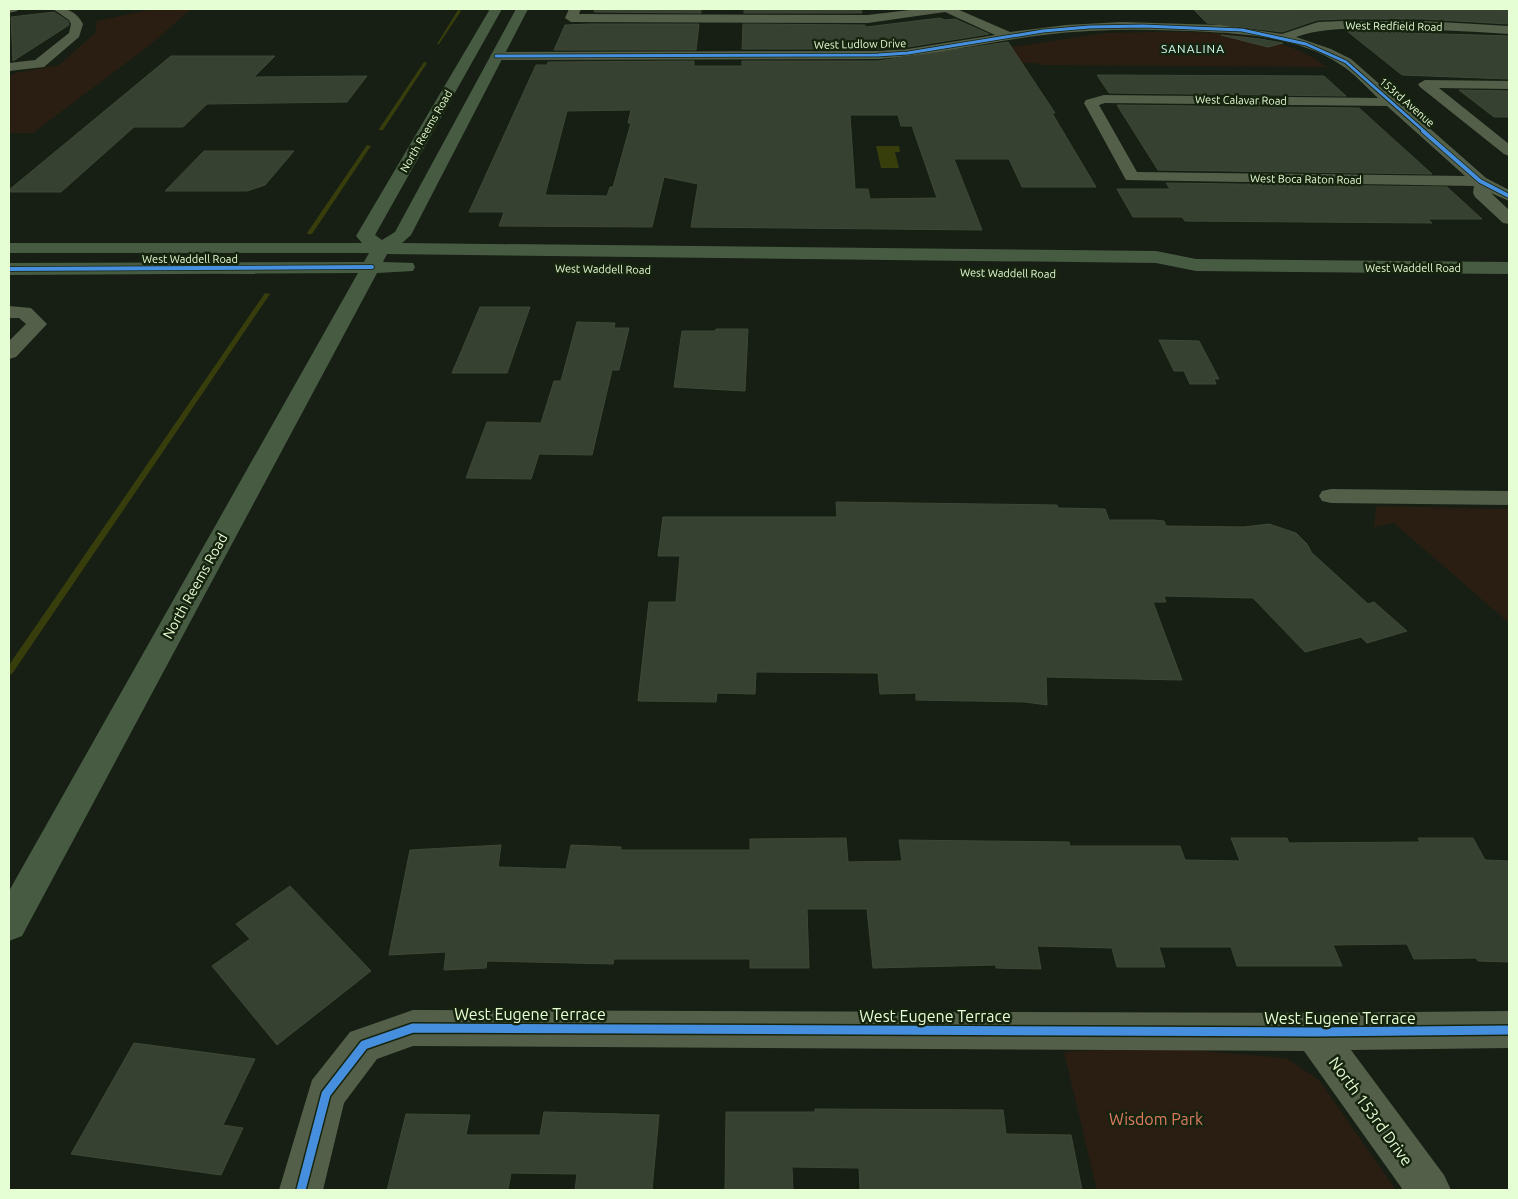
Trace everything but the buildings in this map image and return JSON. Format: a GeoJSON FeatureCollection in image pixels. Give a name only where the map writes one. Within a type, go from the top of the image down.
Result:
{"type":"FeatureCollection","features":[{"type":"Feature","properties":{"kind":"main road","name":"North Reems Road"},"geometry":{"type":"LineString","coordinates":[[381,248],[366,236],[496,9]]}},
{"type":"Feature","properties":{"kind":"main road","name":"North Reems Road"},"geometry":{"type":"LineString","coordinates":[[9,925],[372,268],[381,248],[402,235],[522,9]]}},
{"type":"Feature","properties":{"kind":"main road","name":"West Waddell Road"},"geometry":{"type":"LineString","coordinates":[[9,248],[381,248],[1156,257],[1196,265],[1509,268]]}},
{"type":"Feature","properties":{"kind":"main road"},"geometry":{"type":"LineString","coordinates":[[778,271],[866,262],[1008,263],[1042,256]]}},
{"type":"Feature","properties":{"kind":"main road","name":"West Waddell Road"},"geometry":{"type":"LineString","coordinates":[[875,272],[1157,275],[1196,265]]}},
{"type":"Feature","properties":{"kind":"main road","name":"West Waddell Road"},"geometry":{"type":"LineString","coordinates":[[9,269],[420,267]]}},
{"type":"Feature","properties":{"kind":"street"},"geometry":{"type":"LineString","coordinates":[[9,66],[39,64],[75,34],[77,24],[74,18],[59,9]]}},
{"type":"Feature","properties":{"kind":"street"},"geometry":{"type":"LineString","coordinates":[[573,13],[723,23],[868,19],[942,9]]}},
{"type":"Feature","properties":{"kind":"street"},"geometry":{"type":"LineString","coordinates":[[948,9],[1011,37]]}},
{"type":"Feature","properties":{"kind":"street"},"geometry":{"type":"LineString","coordinates":[[1177,15],[1186,27]]}},
{"type":"Feature","properties":{"kind":"street","name":"West Redfield Road"},"geometry":{"type":"LineString","coordinates":[[1281,38],[1318,26],[1343,25],[1432,26],[1509,30]]}},
{"type":"Feature","properties":{"kind":"street","name":"West Ludlow Drive"},"geometry":{"type":"LineString","coordinates":[[497,53],[606,56],[720,50],[891,55],[1088,27],[1186,27],[1236,30],[1281,38]]}},
{"type":"Feature","properties":{"kind":"street","name":"153rd Avenue"},"geometry":{"type":"LineString","coordinates":[[1281,38],[1311,46],[1338,58],[1392,102],[1480,181],[1509,196]]}},
{"type":"Feature","properties":{"kind":"street"},"geometry":{"type":"LineString","coordinates":[[1509,85],[1425,84],[1509,151]]}},
{"type":"Feature","properties":{"kind":"street","name":"West Calavar Road"},"geometry":{"type":"LineString","coordinates":[[1132,178],[1091,103],[1104,99],[1392,102]]}},
{"type":"Feature","properties":{"kind":"street","name":"West Boca Raton Road"},"geometry":{"type":"LineString","coordinates":[[1132,178],[1480,181]]}},
{"type":"Feature","properties":{"kind":"street","name":"153rd Avenue"},"geometry":{"type":"LineString","coordinates":[[1480,181],[1481,193],[1509,219]]}},
{"type":"Feature","properties":{"kind":"street"},"geometry":{"type":"LineString","coordinates":[[9,312],[24,312],[37,324],[9,353]]}},
{"type":"Feature","properties":{"kind":"street"},"geometry":{"type":"LineString","coordinates":[[1331,496],[1509,498]]}},
{"type":"Feature","properties":{"kind":"street","name":"West Eugene Terrace"},"geometry":{"type":"LineString","coordinates":[[301,1190],[326,1094],[364,1045],[413,1028],[1314,1032],[1509,1030]]}},
{"type":"Feature","properties":{"kind":"street","name":"North 153rd Drive"},"geometry":{"type":"LineString","coordinates":[[1314,1032],[1429,1190]]}},
{"type":"Feature","properties":{"kind":"green space"},"geometry":{"type":"Polygon","coordinates":[[[153,9],[191,9],[150,45],[33,133],[9,133],[9,77],[15,73],[59,65],[95,33],[97,21],[153,9]]]}},
{"type":"Feature","properties":{"kind":"green space"},"geometry":{"type":"Polygon","coordinates":[[[1190,32],[1250,37],[1278,43],[1304,53],[1327,67],[1042,65],[1035,63],[957,62],[947,57],[1105,33],[1190,32]]]}},
{"type":"Feature","properties":{"kind":"green space"},"geometry":{"type":"Polygon","coordinates":[[[1376,506],[1509,509],[1509,623],[1394,523],[1374,527],[1376,506]]]}},
{"type":"Feature","properties":{"kind":"green space","name":"Wisdom Park"},"geometry":{"type":"Polygon","coordinates":[[[1152,1047],[1286,1058],[1319,1080],[1396,1190],[1097,1190],[1064,1052],[1152,1047]]]}},
{"type":"Feature","properties":{"kind":"shaded area"},"geometry":{"type":"Polygon","coordinates":[[[876,146],[899,146],[900,152],[895,152],[899,168],[881,168],[876,146]]]}},
{"type":"Feature","properties":{"kind":"waterway"},"geometry":{"type":"LineString","coordinates":[[438,43],[459,11]]}},
{"type":"Feature","properties":{"kind":"waterway"},"geometry":{"type":"LineString","coordinates":[[381,129],[425,63]]}},
{"type":"Feature","properties":{"kind":"waterway"},"geometry":{"type":"LineString","coordinates":[[310,233],[369,146]]}},
{"type":"Feature","properties":{"kind":"waterway"},"geometry":{"type":"LineString","coordinates":[[9,672],[267,294]]}},
{"type":"Feature","properties":{"kind":"cycle path"},"geometry":{"type":"LineString","coordinates":[[496,56],[878,55],[908,53],[1043,31],[1089,27],[1198,27],[1242,30],[1306,44],[1346,62],[1480,181],[1509,196]]}},
{"type":"Feature","properties":{"kind":"cycle path"},"geometry":{"type":"LineString","coordinates":[[9,269],[372,267]]}},
{"type":"Feature","properties":{"kind":"cycle path"},"geometry":{"type":"LineString","coordinates":[[301,1190],[326,1094],[364,1045],[413,1028],[1314,1032],[1509,1030]]}},
{"type":"Feature","properties":{"kind":"district","name":"SANALINA"},"geometry":{"type":"Point","coordinates":[1193,48]}}]}
